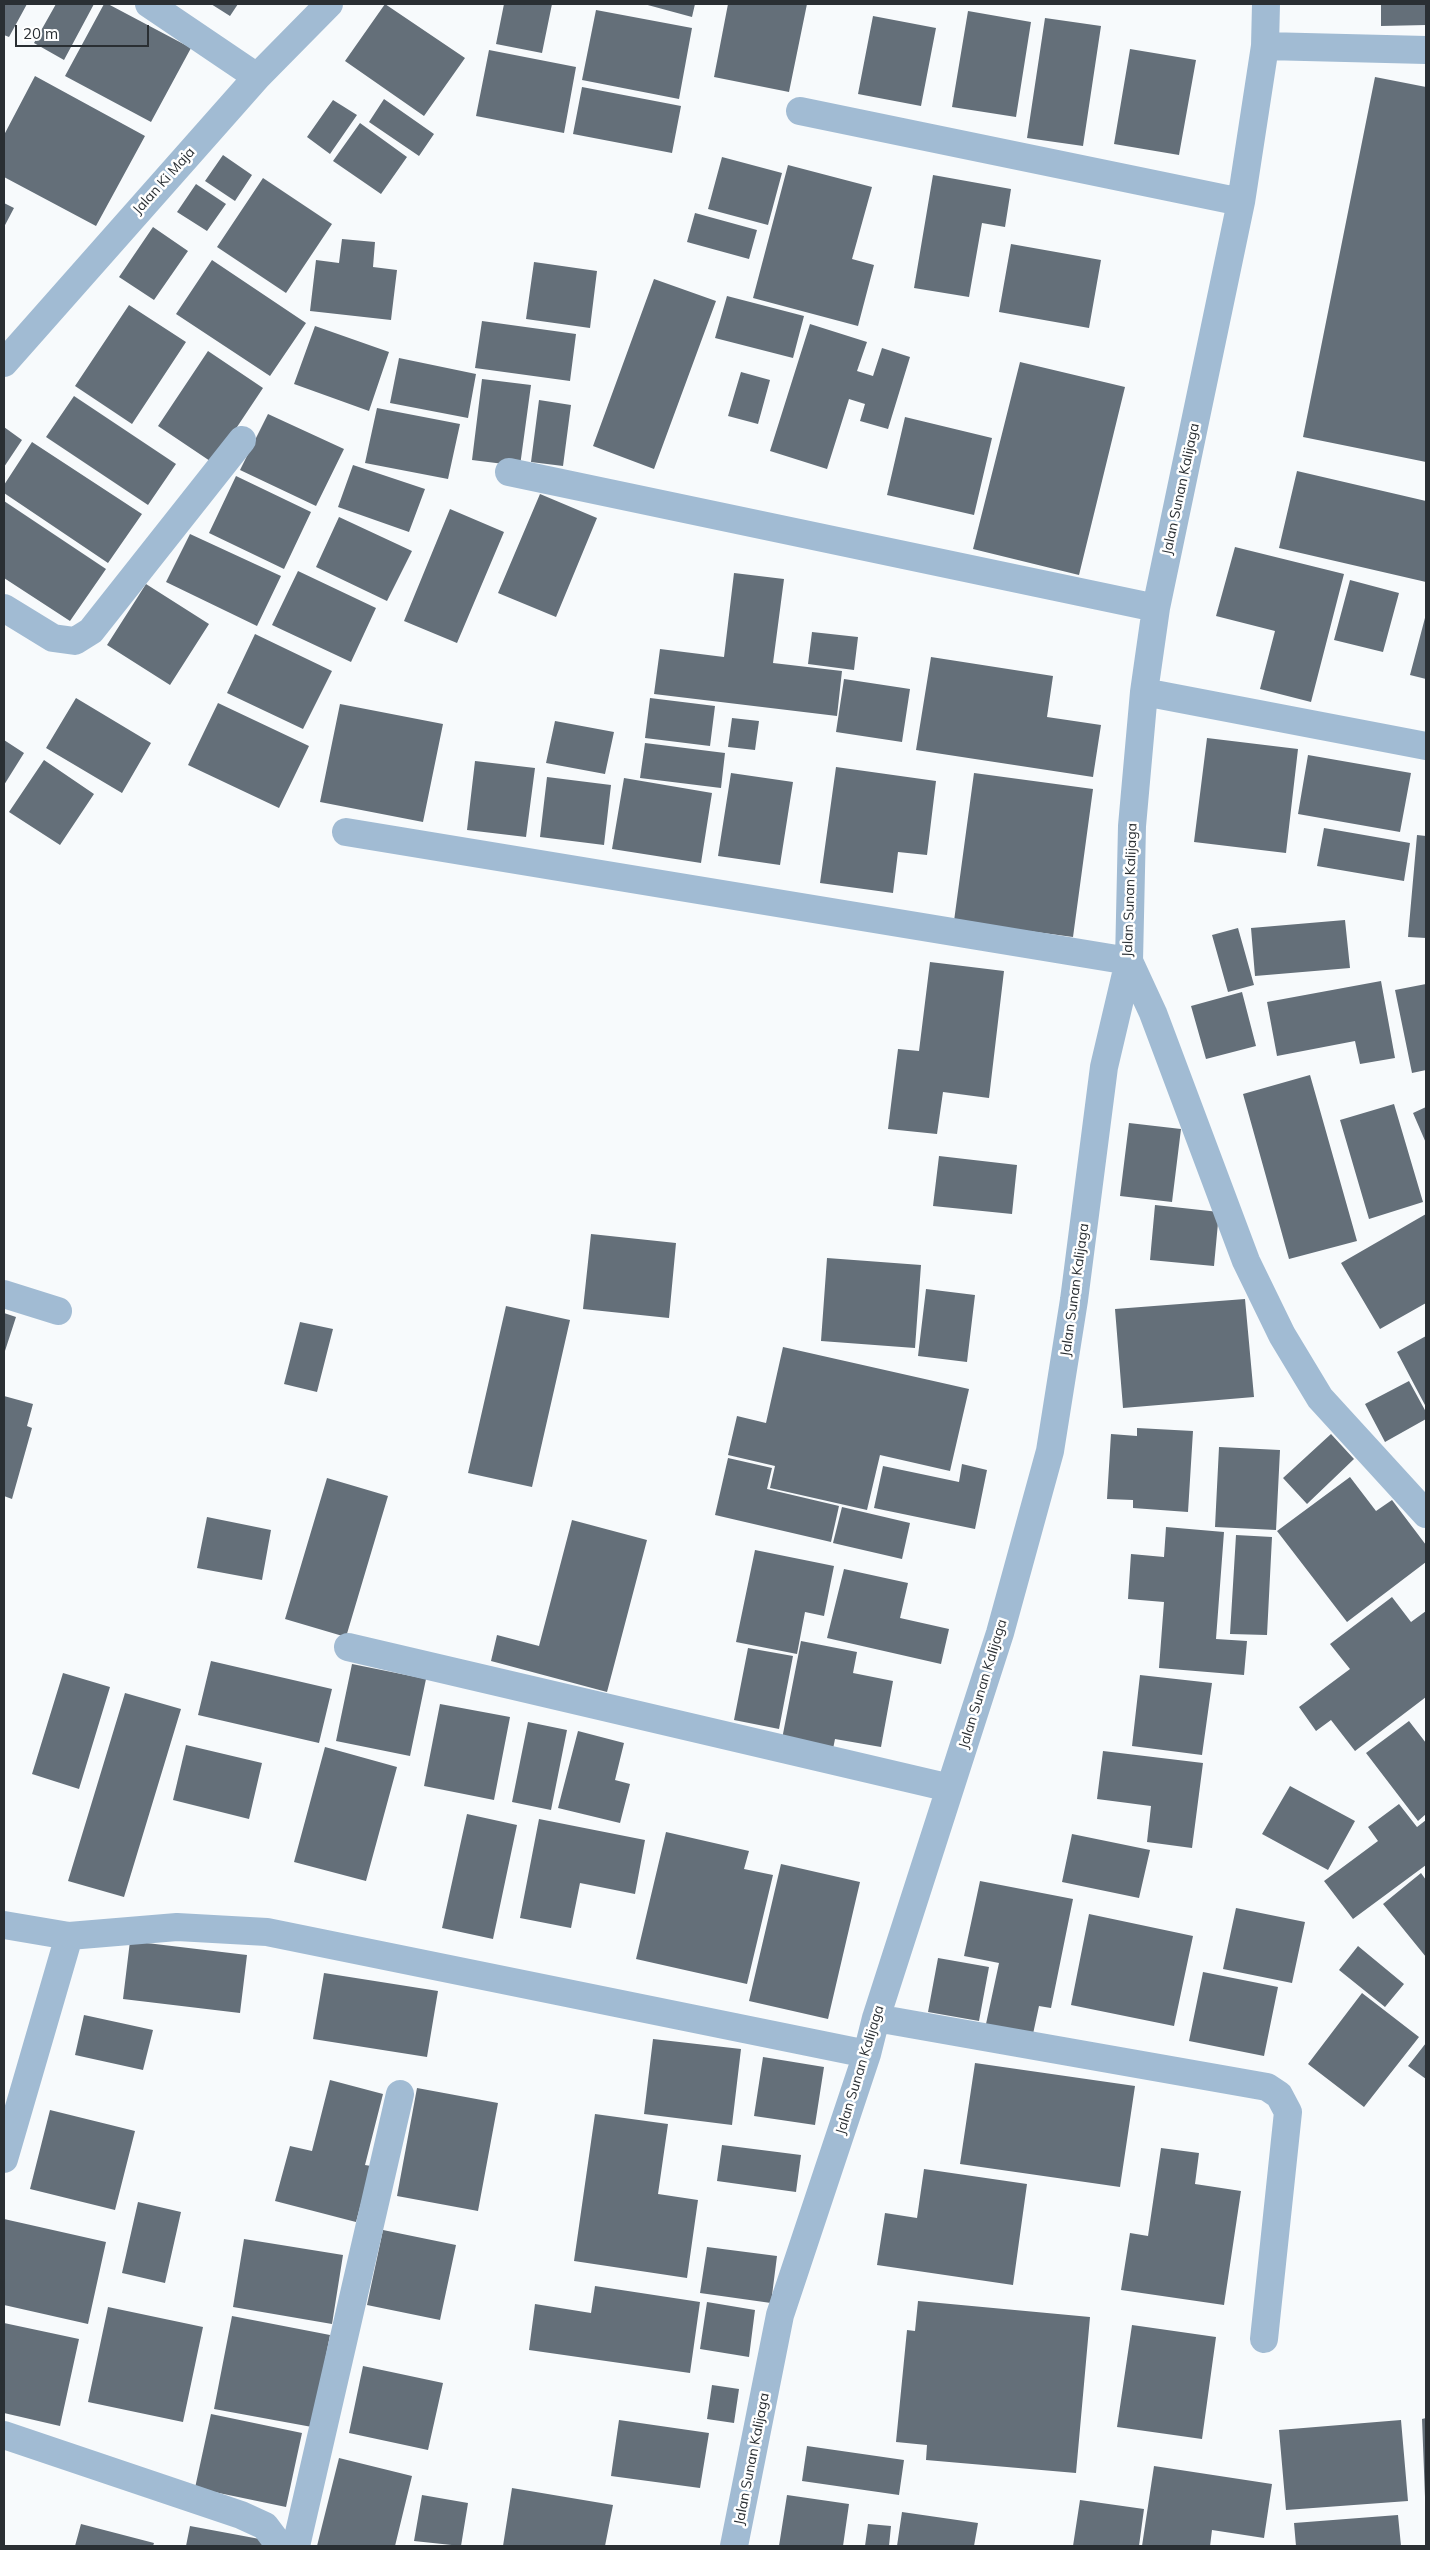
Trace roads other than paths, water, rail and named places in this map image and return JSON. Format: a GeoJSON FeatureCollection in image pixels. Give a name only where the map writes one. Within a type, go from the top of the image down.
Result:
{"type":"FeatureCollection","features":[{"type":"Feature","properties":{"kind":"street"},"geometry":{"type":"LineString","coordinates":[[149,4],[257,77]]}},
{"type":"Feature","properties":{"kind":"street","name":"Jalan Ki Maja"},"geometry":{"type":"LineString","coordinates":[[4,363],[257,77],[329,4]]}},
{"type":"Feature","properties":{"kind":"street","name":"Jalan Sunan Kalijaga"},"geometry":{"type":"LineString","coordinates":[[734,2546],[780,2315],[867,2054],[876,2018],[1000,1633],[1050,1451],[1074,1300],[1104,1067],[1129,961],[1132,826],[1144,692],[1156,608],[1241,202],[1265,46],[1266,4]]}},
{"type":"Feature","properties":{"kind":"street"},"geometry":{"type":"LineString","coordinates":[[1265,46],[1426,50]]}},
{"type":"Feature","properties":{"kind":"street"},"geometry":{"type":"LineString","coordinates":[[800,111],[1241,202]]}},
{"type":"Feature","properties":{"kind":"street"},"geometry":{"type":"LineString","coordinates":[[4,608],[53,638],[75,640],[91,630],[242,440]]}},
{"type":"Feature","properties":{"kind":"street"},"geometry":{"type":"LineString","coordinates":[[509,472],[1156,608]]}},
{"type":"Feature","properties":{"kind":"street"},"geometry":{"type":"LineString","coordinates":[[1144,692],[1426,746]]}},
{"type":"Feature","properties":{"kind":"street"},"geometry":{"type":"LineString","coordinates":[[346,832],[1129,961],[1153,1013],[1246,1261],[1282,1335],[1320,1398],[1426,1514]]}},
{"type":"Feature","properties":{"kind":"street"},"geometry":{"type":"LineString","coordinates":[[4,1294],[58,1311]]}},
{"type":"Feature","properties":{"kind":"street"},"geometry":{"type":"LineString","coordinates":[[348,1647],[950,1788]]}},
{"type":"Feature","properties":{"kind":"street"},"geometry":{"type":"LineString","coordinates":[[4,1925],[68,1936],[177,1927],[267,1932],[867,2054]]}},
{"type":"Feature","properties":{"kind":"street"},"geometry":{"type":"LineString","coordinates":[[4,2159],[68,1936]]}},
{"type":"Feature","properties":{"kind":"street"},"geometry":{"type":"LineString","coordinates":[[876,2018],[1267,2087],[1279,2094],[1288,2112],[1264,2339]]}},
{"type":"Feature","properties":{"kind":"street"},"geometry":{"type":"LineString","coordinates":[[296,2546],[400,2094]]}},
{"type":"Feature","properties":{"kind":"street"},"geometry":{"type":"LineString","coordinates":[[4,2435],[241,2515],[265,2526],[280,2546]]}}]}
